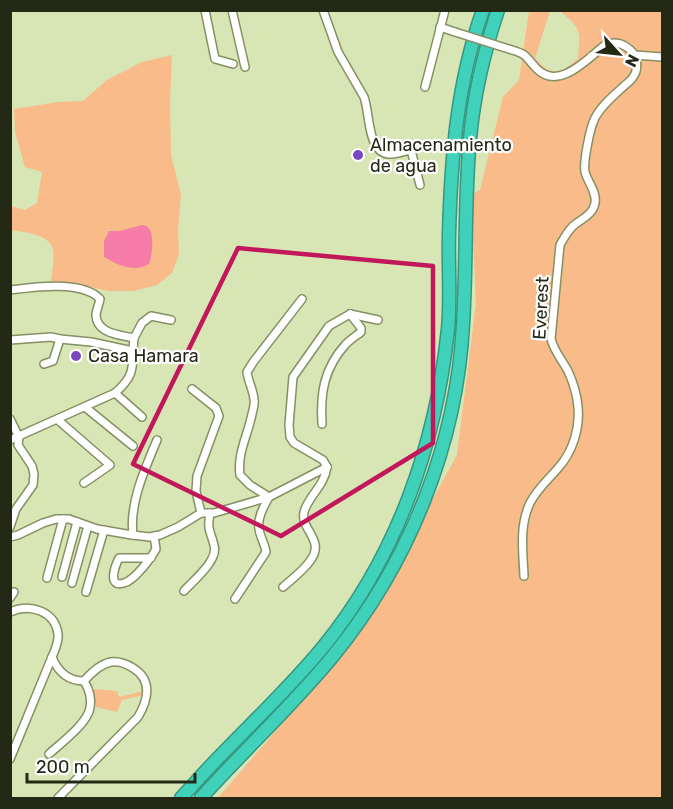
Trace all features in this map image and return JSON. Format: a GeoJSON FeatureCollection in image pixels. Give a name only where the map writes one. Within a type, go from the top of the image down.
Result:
{"type":"FeatureCollection","features":[{"type":"Feature","properties":{"kind":"highway"},"geometry":{"type":"LineString","coordinates":[[181,798],[222,753],[281,695],[326,644],[379,563],[412,489],[431,429],[439,392],[448,327],[449,235],[454,145],[470,55],[483,10]]}},
{"type":"Feature","properties":{"kind":"highway"},"geometry":{"type":"LineString","coordinates":[[201,798],[333,657],[357,625],[397,560],[438,464],[453,404],[463,326],[470,139],[482,65],[498,10]]}},
{"type":"Feature","properties":{"kind":"street"},"geometry":{"type":"LineString","coordinates":[[205,10],[215,59],[233,64]]}},
{"type":"Feature","properties":{"kind":"street"},"geometry":{"type":"LineString","coordinates":[[232,10],[245,67]]}},
{"type":"Feature","properties":{"kind":"street"},"geometry":{"type":"LineString","coordinates":[[323,10],[338,52],[364,97],[373,142],[380,151],[389,154],[411,150],[420,185]]}},
{"type":"Feature","properties":{"kind":"street"},"geometry":{"type":"LineString","coordinates":[[425,87],[445,10]]}},
{"type":"Feature","properties":{"kind":"street"},"geometry":{"type":"LineString","coordinates":[[440,27],[525,54],[544,75],[555,77],[566,74],[611,43],[619,43],[631,49],[635,55],[663,57]]}},
{"type":"Feature","properties":{"kind":"street","name":"Everest"},"geometry":{"type":"LineString","coordinates":[[524,576],[522,538],[527,511],[541,486],[561,466],[567,456],[576,434],[578,419],[574,388],[551,339],[561,245],[572,227],[590,214],[595,204],[595,194],[585,174],[584,165],[592,124],[611,98],[633,77],[637,62],[635,55]]}},
{"type":"Feature","properties":{"kind":"street"},"geometry":{"type":"LineString","coordinates":[[10,290],[42,285],[90,292],[100,299],[96,312],[106,332],[134,338]]}},
{"type":"Feature","properties":{"kind":"street"},"geometry":{"type":"LineString","coordinates":[[269,497],[240,475],[238,464],[255,400],[247,372],[302,299]]}},
{"type":"Feature","properties":{"kind":"street"},"geometry":{"type":"LineString","coordinates":[[283,587],[311,561],[315,552],[316,542],[305,524],[304,516],[305,509],[325,478],[327,467],[323,460],[294,443],[290,437],[293,377],[329,326],[350,314],[378,320]]}},
{"type":"Feature","properties":{"kind":"street"},"geometry":{"type":"LineString","coordinates":[[322,424],[321,405],[328,372],[334,359],[360,332],[361,328],[350,314]]}},
{"type":"Feature","properties":{"kind":"street"},"geometry":{"type":"LineString","coordinates":[[10,440],[115,393],[126,384],[132,372],[134,338],[142,323],[151,316],[171,320]]}},
{"type":"Feature","properties":{"kind":"street"},"geometry":{"type":"LineString","coordinates":[[10,340],[51,337],[91,342],[133,351]]}},
{"type":"Feature","properties":{"kind":"street"},"geometry":{"type":"LineString","coordinates":[[44,364],[53,361],[60,339]]}},
{"type":"Feature","properties":{"kind":"street"},"geometry":{"type":"LineString","coordinates":[[192,389],[216,408],[219,416],[196,476],[196,491],[201,513]]}},
{"type":"Feature","properties":{"kind":"street"},"geometry":{"type":"LineString","coordinates":[[115,393],[142,417]]}},
{"type":"Feature","properties":{"kind":"street"},"geometry":{"type":"LineString","coordinates":[[84,407],[133,446]]}},
{"type":"Feature","properties":{"kind":"street"},"geometry":{"type":"LineString","coordinates":[[10,419],[19,436],[18,445],[32,466],[34,474],[33,485],[16,509],[10,527]]}},
{"type":"Feature","properties":{"kind":"street"},"geometry":{"type":"LineString","coordinates":[[58,420],[110,465],[84,483]]}},
{"type":"Feature","properties":{"kind":"street"},"geometry":{"type":"LineString","coordinates":[[133,535],[134,509],[157,440]]}},
{"type":"Feature","properties":{"kind":"street"},"geometry":{"type":"LineString","coordinates":[[10,537],[56,519],[69,519],[104,530],[154,536],[178,527],[201,513],[210,513],[269,497],[327,467]]}},
{"type":"Feature","properties":{"kind":"street"},"geometry":{"type":"LineString","coordinates":[[235,599],[266,552],[258,527],[269,497]]}},
{"type":"Feature","properties":{"kind":"street"},"geometry":{"type":"LineString","coordinates":[[184,591],[211,562],[215,553],[208,526],[210,513]]}},
{"type":"Feature","properties":{"kind":"street"},"geometry":{"type":"LineString","coordinates":[[47,578],[63,519]]}},
{"type":"Feature","properties":{"kind":"street"},"geometry":{"type":"LineString","coordinates":[[62,577],[77,522]]}},
{"type":"Feature","properties":{"kind":"street"},"geometry":{"type":"LineString","coordinates":[[72,582],[88,526]]}},
{"type":"Feature","properties":{"kind":"street"},"geometry":{"type":"LineString","coordinates":[[86,592],[104,530]]}},
{"type":"Feature","properties":{"kind":"street"},"geometry":{"type":"LineString","coordinates":[[151,558],[119,558],[113,578],[120,584],[124,584],[135,576],[151,558],[156,549],[154,536]]}},
{"type":"Feature","properties":{"kind":"street"},"geometry":{"type":"LineString","coordinates":[[10,612],[33,608],[42,611],[52,619],[58,636],[57,645],[10,759]]}},
{"type":"Feature","properties":{"kind":"street"},"geometry":{"type":"LineString","coordinates":[[52,657],[56,666],[71,680],[84,681],[101,666],[111,662],[130,666],[144,677],[147,685],[147,696],[138,717],[58,798]]}},
{"type":"Feature","properties":{"kind":"street"},"geometry":{"type":"LineString","coordinates":[[50,754],[82,723],[90,711],[90,692],[84,681]]}},
{"type":"Feature","properties":{"kind":"highlighted area"},"geometry":{"type":"Polygon","coordinates":[[[238,248],[433,266],[433,443],[281,536],[133,464],[238,248]]]}},
{"type":"Feature","properties":{"kind":"shaded area"},"geometry":{"type":"Polygon","coordinates":[[[529,11],[550,11],[535,58],[546,69],[556,72],[578,59],[579,48],[577,29],[572,21],[560,11],[662,11],[662,798],[218,798],[357,636],[457,455],[476,303],[471,195],[480,190],[503,97],[519,80],[529,11]]]}},
{"type":"Feature","properties":{"kind":"shaded area"},"geometry":{"type":"Polygon","coordinates":[[[172,55],[171,155],[181,195],[178,230],[179,254],[172,273],[157,285],[134,291],[109,291],[51,282],[54,257],[51,244],[41,237],[11,230],[10,206],[25,210],[37,203],[42,172],[25,167],[15,132],[14,109],[58,102],[83,101],[107,80],[142,62],[172,55]]]}},
{"type":"Feature","properties":{"kind":"shaded area"},"geometry":{"type":"Polygon","coordinates":[[[142,225],[148,227],[152,237],[149,264],[132,268],[104,257],[104,241],[109,231],[120,231],[142,225]]]}},
{"type":"Feature","properties":{"kind":"shaded area"},"geometry":{"type":"Polygon","coordinates":[[[93,689],[117,691],[119,697],[144,691],[144,695],[122,700],[117,712],[96,707],[93,689]]]}},
{"type":"Feature","properties":{"kind":"place","name":"Almacenamiento de agua"},"geometry":{"type":"Point","coordinates":[358,155]}},
{"type":"Feature","properties":{"kind":"place","name":"Casa Hamara"},"geometry":{"type":"Point","coordinates":[76,356]}}]}
